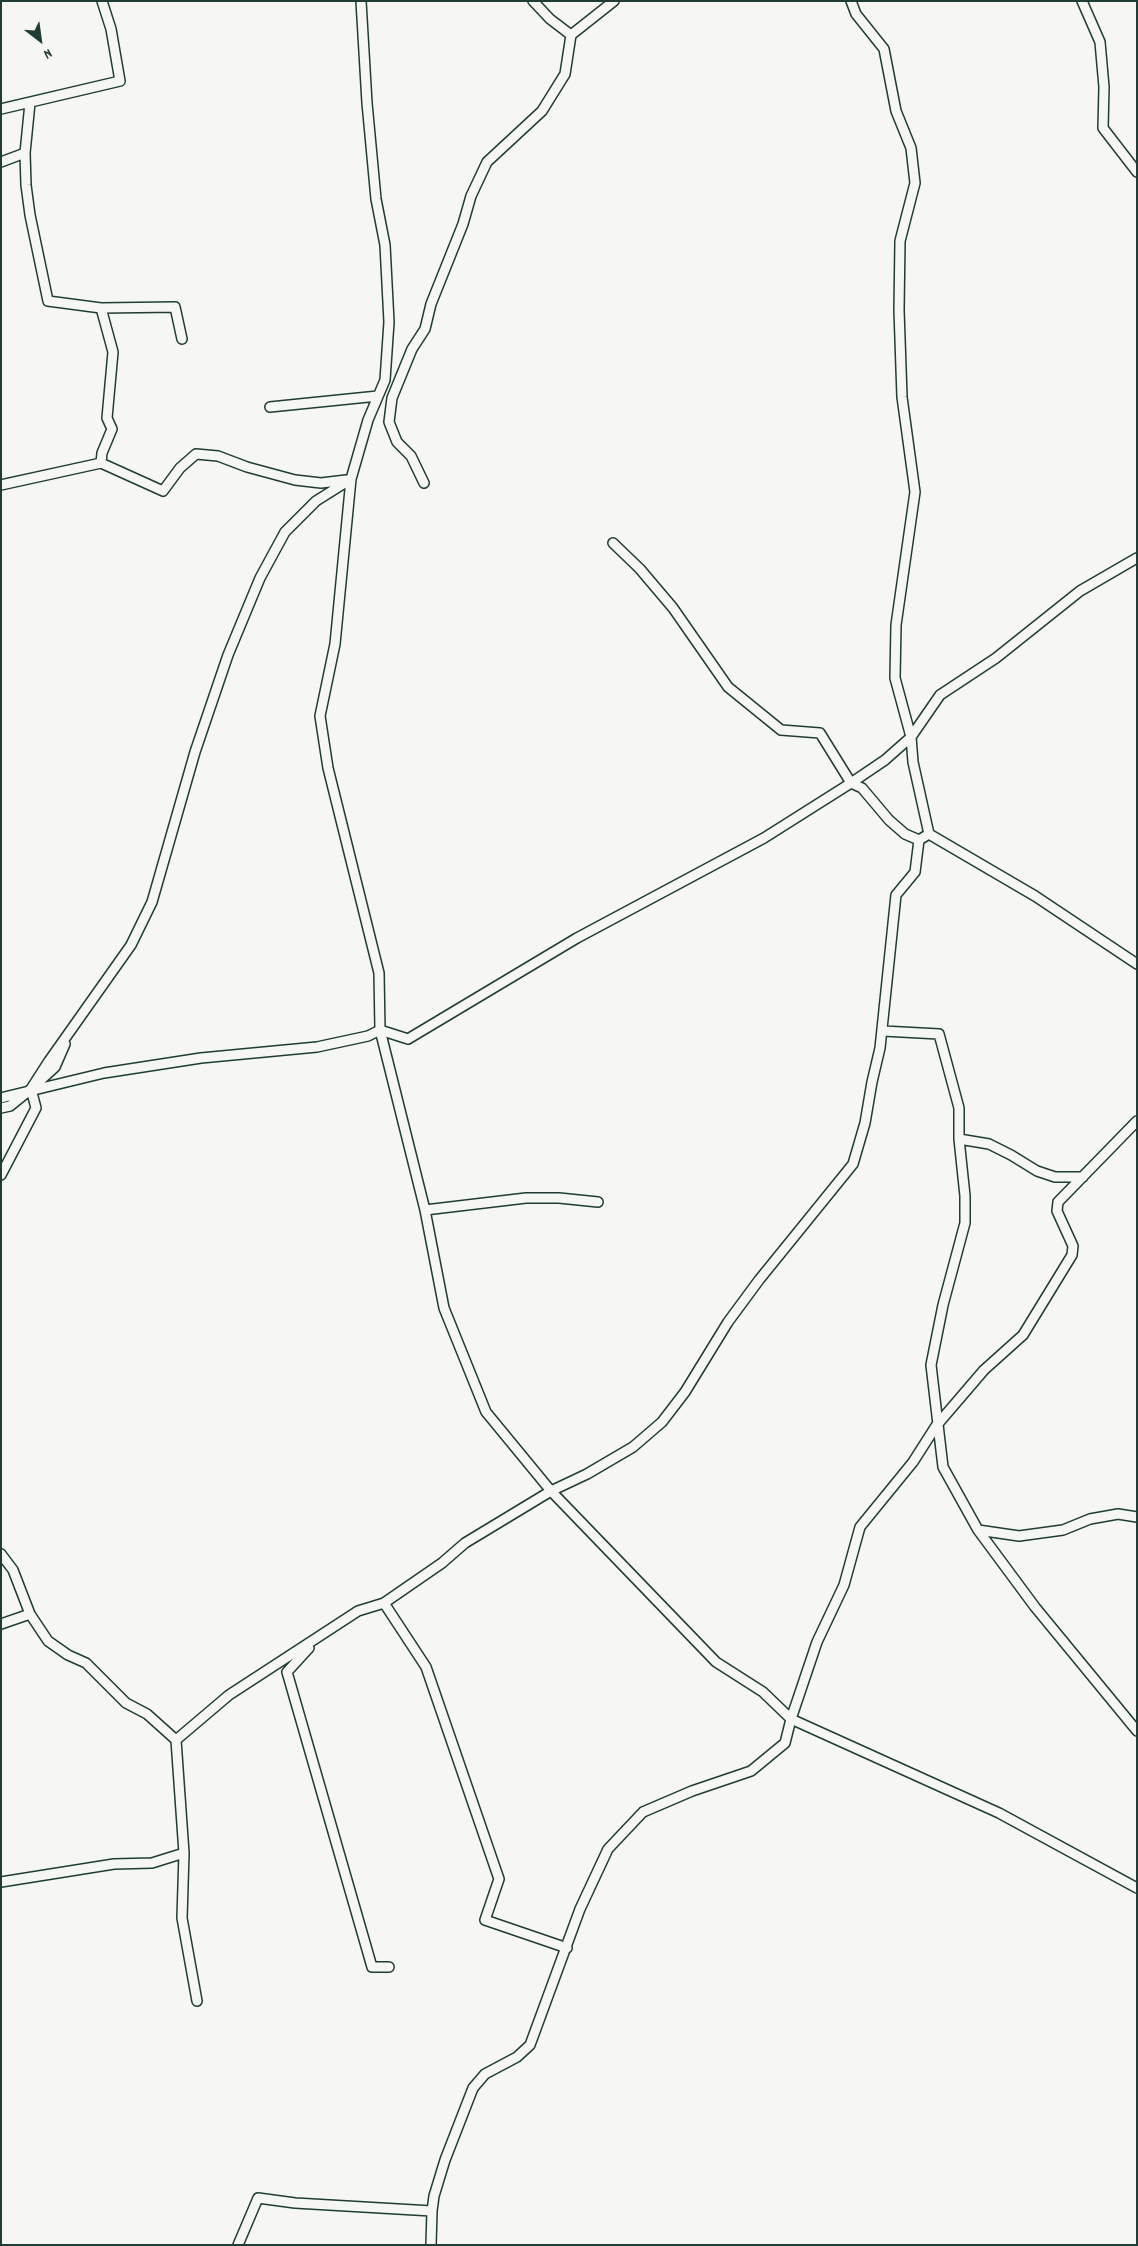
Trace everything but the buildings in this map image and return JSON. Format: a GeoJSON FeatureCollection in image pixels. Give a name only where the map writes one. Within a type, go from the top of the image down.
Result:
{"type":"FeatureCollection","features":[{"type":"Feature","properties":{"kind":"street"},"geometry":{"type":"LineString","coordinates":[[1,109],[120,80],[110,29],[102,1]]}},
{"type":"Feature","properties":{"kind":"street"},"geometry":{"type":"LineString","coordinates":[[361,1],[368,113],[376,199],[385,245],[389,303],[385,380],[368,420],[351,479],[335,644],[320,716],[328,768],[379,973],[380,1030],[425,1210],[444,1308],[486,1412],[551,1491],[716,1662],[763,1692],[790,1719],[999,1813],[1137,1888]]}},
{"type":"Feature","properties":{"kind":"street"},"geometry":{"type":"LineString","coordinates":[[532,1],[550,19],[571,35]]}},
{"type":"Feature","properties":{"kind":"street"},"geometry":{"type":"LineString","coordinates":[[424,483],[411,456],[397,442],[389,422],[392,398],[412,349],[425,329],[431,304],[471,196],[487,162],[542,111],[565,74],[571,35],[614,1]]}},
{"type":"Feature","properties":{"kind":"street"},"geometry":{"type":"LineString","coordinates":[[851,1],[856,14],[884,49],[896,111],[911,148],[915,183],[900,241],[899,310],[902,397],[915,492],[896,625],[895,678],[911,737],[913,762],[929,834],[1035,896],[1137,964]]}},
{"type":"Feature","properties":{"kind":"street"},"geometry":{"type":"LineString","coordinates":[[1082,1],[1100,42],[1104,87],[1104,128],[1137,172]]}},
{"type":"Feature","properties":{"kind":"street"},"geometry":{"type":"LineString","coordinates":[[30,103],[25,153],[30,214],[48,300],[101,308],[175,307],[182,339]]}},
{"type":"Feature","properties":{"kind":"street"},"geometry":{"type":"LineString","coordinates":[[1,162],[25,153]]}},
{"type":"Feature","properties":{"kind":"street"},"geometry":{"type":"LineString","coordinates":[[101,308],[113,352],[107,418],[112,429],[102,453],[101,464]]}},
{"type":"Feature","properties":{"kind":"street"},"geometry":{"type":"LineString","coordinates":[[270,407],[378,396]]}},
{"type":"Feature","properties":{"kind":"street"},"geometry":{"type":"LineString","coordinates":[[1,485],[101,464],[163,491],[180,468],[196,454],[218,456],[247,467],[294,480],[321,483],[351,479]]}},
{"type":"Feature","properties":{"kind":"street"},"geometry":{"type":"LineString","coordinates":[[1,1108],[10,1106],[56,1067],[72,1028],[131,945],[152,902],[195,752],[228,655],[260,578],[285,532],[316,501],[351,479]]}},
{"type":"Feature","properties":{"kind":"street"},"geometry":{"type":"LineString","coordinates":[[613,544],[640,569],[673,608],[728,687],[781,730],[820,733],[850,783],[862,788],[876,802],[889,820],[905,834],[919,840]]}},
{"type":"Feature","properties":{"kind":"street"},"geometry":{"type":"LineString","coordinates":[[1,1098],[31,1089],[104,1073],[201,1058],[317,1047],[368,1036],[380,1030],[408,1039],[577,938],[764,838],[885,760],[911,737],[940,695],[996,658],[1080,591],[1137,558]]}},
{"type":"Feature","properties":{"kind":"street"},"geometry":{"type":"LineString","coordinates":[[919,840],[929,834]]}},
{"type":"Feature","properties":{"kind":"street"},"geometry":{"type":"LineString","coordinates":[[176,1740],[229,1695],[315,1641],[358,1611],[384,1603],[442,1564],[465,1543],[551,1491],[587,1474],[633,1447],[662,1422],[685,1392],[728,1322],[759,1280],[853,1164],[866,1123],[882,1031],[896,895],[915,872],[919,840]]}},
{"type":"Feature","properties":{"kind":"street"},"geometry":{"type":"LineString","coordinates":[[882,1031],[938,1034],[959,1108],[959,1139],[965,1196],[965,1223],[930,1365],[936,1426],[943,1467],[978,1530],[1035,1607],[1137,1731]]}},
{"type":"Feature","properties":{"kind":"street"},"geometry":{"type":"LineString","coordinates":[[1,1175],[36,1108],[31,1089]]}},
{"type":"Feature","properties":{"kind":"street"},"geometry":{"type":"LineString","coordinates":[[431,2245],[434,2196],[445,2160],[473,2088],[485,2074],[517,2057],[530,2045],[567,1948],[580,1908],[608,1849],[643,1812],[692,1791],[751,1771],[785,1742],[790,1719],[816,1642],[844,1585],[860,1527],[913,1462],[936,1426],[984,1370],[1022,1335],[1072,1254],[1073,1246],[1057,1211],[1058,1202],[1137,1121]]}},
{"type":"Feature","properties":{"kind":"street"},"geometry":{"type":"LineString","coordinates":[[959,1139],[989,1144],[1037,1171],[1055,1177],[1083,1177]]}},
{"type":"Feature","properties":{"kind":"street"},"geometry":{"type":"LineString","coordinates":[[425,1210],[526,1198],[559,1198],[598,1202]]}},
{"type":"Feature","properties":{"kind":"street"},"geometry":{"type":"LineString","coordinates":[[978,1530],[1019,1536],[1062,1530],[1090,1519],[1118,1514],[1137,1517]]}},
{"type":"Feature","properties":{"kind":"street"},"geometry":{"type":"LineString","coordinates":[[1,1554],[13,1570],[30,1614],[48,1641],[68,1655],[86,1663],[126,1703],[147,1714],[176,1740],[184,1854],[182,1918],[197,2001]]}},
{"type":"Feature","properties":{"kind":"street"},"geometry":{"type":"LineString","coordinates":[[384,1603],[426,1668],[500,1879],[485,1920],[567,1948]]}},
{"type":"Feature","properties":{"kind":"street"},"geometry":{"type":"LineString","coordinates":[[1,1624],[30,1614]]}},
{"type":"Feature","properties":{"kind":"street"},"geometry":{"type":"LineString","coordinates":[[315,1641],[288,1672],[372,1966],[388,1967]]}},
{"type":"Feature","properties":{"kind":"street"},"geometry":{"type":"LineString","coordinates":[[1,1882],[114,1864],[152,1863],[184,1854]]}},
{"type":"Feature","properties":{"kind":"street"},"geometry":{"type":"LineString","coordinates":[[238,2245],[258,2198],[295,2203],[432,2211]]}}]}
